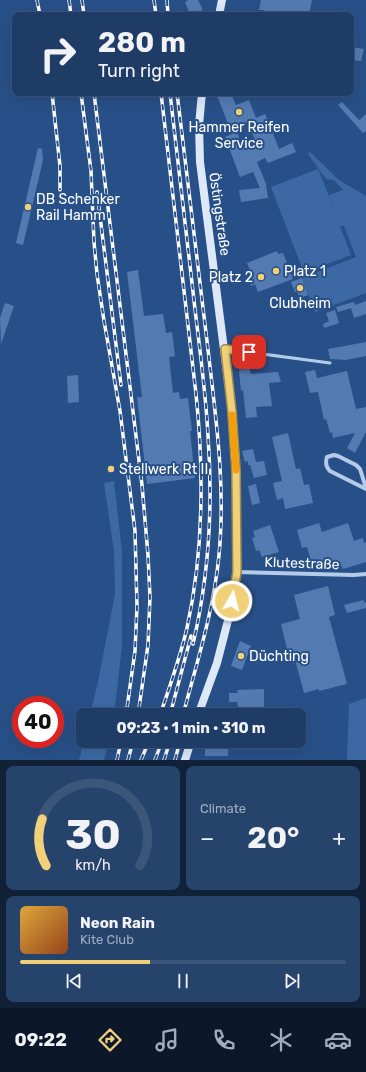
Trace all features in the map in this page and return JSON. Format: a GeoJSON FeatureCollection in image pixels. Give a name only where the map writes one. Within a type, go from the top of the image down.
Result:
{"type":"FeatureCollection","features":[{"type":"Feature","properties":{"kind":"street"},"geometry":{"type":"LineString","coordinates":[[220,12],[222,0]]}},
{"type":"Feature","properties":{"kind":"street","name":"Östingstraße"},"geometry":{"type":"LineString","coordinates":[[201,708],[217,663],[224,637],[237,572],[236,471],[232,412],[200,162],[199,125],[202,96]]}},
{"type":"Feature","properties":{"kind":"street"},"geometry":{"type":"LineString","coordinates":[[334,455],[338,456],[356,465],[361,471],[366,488],[330,471],[325,462],[327,457],[334,455]]}},
{"type":"Feature","properties":{"kind":"street","name":"Klutestraße"},"geometry":{"type":"LineString","coordinates":[[237,572],[341,575],[366,574]]}},
{"type":"Feature","properties":{"kind":"street"},"geometry":{"type":"LineString","coordinates":[[185,760],[188,748]]}},
{"type":"Feature","properties":{"kind":"lane"},"geometry":{"type":"LineString","coordinates":[[225,349],[330,363]]}},
{"type":"Feature","properties":{"kind":"shaded area"},"geometry":{"type":"Polygon","coordinates":[[[309,151],[339,180],[366,196],[366,293],[315,312],[302,278],[356,257],[344,226],[340,226],[351,255],[304,273],[271,187],[318,169],[337,216],[329,195],[343,190],[334,180],[326,179],[308,154],[309,151]]]}},
{"type":"Feature","properties":{"kind":"shaded area"},"geometry":{"type":"Polygon","coordinates":[[[114,481],[122,551],[122,646],[115,708],[92,708],[115,594],[114,551],[104,483],[114,481]]]}},
{"type":"Feature","properties":{"kind":"shaded area"},"geometry":{"type":"Polygon","coordinates":[[[366,698],[366,760],[347,760],[349,704],[366,698]]]}},
{"type":"Feature","properties":{"kind":"shaded area"},"geometry":{"type":"Polygon","coordinates":[[[82,748],[107,748],[104,760],[79,760],[82,748]]]}},
{"type":"Feature","properties":{"kind":"building"},"geometry":{"type":"Polygon","coordinates":[[[187,0],[198,0],[202,8],[202,12],[189,12],[185,2],[188,1],[187,0]]]}},
{"type":"Feature","properties":{"kind":"building"},"geometry":{"type":"Polygon","coordinates":[[[261,0],[312,0],[310,12],[264,12],[264,10],[259,10],[261,0]]]}},
{"type":"Feature","properties":{"kind":"building"},"geometry":{"type":"Polygon","coordinates":[[[354,47],[364,49],[361,61],[354,60],[354,47]]]}},
{"type":"Feature","properties":{"kind":"building"},"geometry":{"type":"Polygon","coordinates":[[[217,96],[232,96],[236,105],[249,100],[256,118],[265,114],[279,149],[292,143],[296,152],[268,163],[265,158],[257,162],[266,184],[268,198],[241,202],[239,190],[260,188],[253,172],[240,177],[225,137],[232,134],[217,96]],[[248,122],[235,127],[242,145],[255,140],[248,122]]]}},
{"type":"Feature","properties":{"kind":"building"},"geometry":{"type":"Polygon","coordinates":[[[342,102],[359,120],[366,114],[366,131],[363,133],[338,105],[342,102]]]}},
{"type":"Feature","properties":{"kind":"building","name":"DB Schenker Rail Hamm"},"geometry":{"type":"Polygon","coordinates":[[[38,148],[42,149],[43,160],[23,245],[16,243],[38,148]]]}},
{"type":"Feature","properties":{"kind":"building"},"geometry":{"type":"Polygon","coordinates":[[[277,251],[278,254],[283,253],[293,279],[258,292],[255,284],[251,286],[245,271],[250,270],[247,263],[277,251]]]}},
{"type":"Feature","properties":{"kind":"building"},"geometry":{"type":"Polygon","coordinates":[[[138,270],[144,316],[163,314],[166,333],[172,332],[175,356],[169,357],[173,393],[179,392],[180,399],[188,398],[195,478],[147,484],[137,397],[142,397],[127,272],[138,270]]]}},
{"type":"Feature","properties":{"kind":"building","name":"Clubheim"},"geometry":{"type":"Polygon","coordinates":[[[302,278],[308,295],[300,298],[297,291],[295,292],[291,282],[302,278]]]}},
{"type":"Feature","properties":{"kind":"building"},"geometry":{"type":"Polygon","coordinates":[[[366,301],[366,314],[354,318],[351,308],[338,312],[336,307],[354,302],[355,305],[366,301]]]}},
{"type":"Feature","properties":{"kind":"building"},"geometry":{"type":"Polygon","coordinates":[[[5,303],[14,306],[1,344],[0,318],[5,303]]]}},
{"type":"Feature","properties":{"kind":"building"},"geometry":{"type":"Polygon","coordinates":[[[335,310],[339,323],[324,328],[323,324],[329,321],[326,313],[335,310]]]}},
{"type":"Feature","properties":{"kind":"building"},"geometry":{"type":"Polygon","coordinates":[[[366,342],[366,356],[346,360],[330,359],[328,349],[366,342]]]}},
{"type":"Feature","properties":{"kind":"building"},"geometry":{"type":"Polygon","coordinates":[[[249,368],[251,374],[278,372],[281,382],[269,383],[272,406],[256,407],[257,417],[246,418],[239,370],[249,368]]]}},
{"type":"Feature","properties":{"kind":"building"},"geometry":{"type":"Polygon","coordinates":[[[315,370],[317,378],[347,371],[356,409],[366,407],[366,432],[355,453],[347,448],[355,433],[333,438],[326,419],[324,420],[318,392],[310,393],[305,372],[315,370]]]}},
{"type":"Feature","properties":{"kind":"building"},"geometry":{"type":"Polygon","coordinates":[[[78,375],[79,402],[68,403],[67,376],[78,375]]]}},
{"type":"Feature","properties":{"kind":"building"},"geometry":{"type":"Polygon","coordinates":[[[288,433],[296,469],[300,468],[304,485],[309,484],[313,503],[285,509],[283,498],[277,500],[273,483],[282,481],[272,437],[288,433]]]}},
{"type":"Feature","properties":{"kind":"building"},"geometry":{"type":"Polygon","coordinates":[[[253,449],[256,462],[264,461],[267,475],[254,478],[250,465],[248,465],[248,461],[245,462],[242,451],[253,449]]]}},
{"type":"Feature","properties":{"kind":"building"},"geometry":{"type":"Polygon","coordinates":[[[256,484],[260,503],[252,505],[248,486],[256,484]]]}},
{"type":"Feature","properties":{"kind":"building"},"geometry":{"type":"Polygon","coordinates":[[[319,523],[322,532],[348,523],[354,541],[363,538],[364,543],[366,542],[366,562],[343,569],[341,565],[333,567],[331,563],[322,566],[321,561],[312,564],[307,547],[302,548],[297,530],[319,523]]]}},
{"type":"Feature","properties":{"kind":"building"},"geometry":{"type":"Polygon","coordinates":[[[270,525],[279,552],[262,557],[259,550],[256,551],[252,538],[255,537],[253,531],[270,525]]]}},
{"type":"Feature","properties":{"kind":"building"},"geometry":{"type":"Polygon","coordinates":[[[328,586],[335,615],[329,617],[347,684],[304,693],[294,656],[289,657],[281,624],[300,619],[294,595],[328,586]]]}},
{"type":"Feature","properties":{"kind":"building"},"geometry":{"type":"Polygon","coordinates":[[[364,600],[364,603],[366,602],[366,608],[347,613],[344,605],[364,600]]]}},
{"type":"Feature","properties":{"kind":"building","name":"Düchting"},"geometry":{"type":"Polygon","coordinates":[[[240,641],[251,646],[242,670],[231,666],[240,641]]]}},
{"type":"Feature","properties":{"kind":"building"},"geometry":{"type":"Polygon","coordinates":[[[264,689],[264,707],[238,707],[237,702],[229,702],[229,693],[238,693],[237,690],[264,689]]]}},
{"type":"Feature","properties":{"kind":"building"},"geometry":{"type":"Polygon","coordinates":[[[261,707],[277,708],[261,708],[261,707]]]}},
{"type":"Feature","properties":{"kind":"building"},"geometry":{"type":"Polygon","coordinates":[[[205,748],[228,748],[228,756],[205,756],[205,748]]]}},
{"type":"Feature","properties":{"kind":"railway"},"geometry":{"type":"LineString","coordinates":[[37,0],[39,12]]}},
{"type":"Feature","properties":{"kind":"railway"},"geometry":{"type":"LineString","coordinates":[[69,0],[71,12]]}},
{"type":"Feature","properties":{"kind":"railway"},"geometry":{"type":"LineString","coordinates":[[82,0],[84,12]]}},
{"type":"Feature","properties":{"kind":"railway"},"geometry":{"type":"LineString","coordinates":[[154,0],[156,12]]}},
{"type":"Feature","properties":{"kind":"railway"},"geometry":{"type":"LineString","coordinates":[[167,0],[168,12]]}},
{"type":"Feature","properties":{"kind":"railway"},"geometry":{"type":"LineString","coordinates":[[52,96],[60,166],[60,190]]}},
{"type":"Feature","properties":{"kind":"railway"},"geometry":{"type":"LineString","coordinates":[[81,96],[91,171],[97,274],[120,411],[135,531],[137,606],[135,651],[127,708]]}},
{"type":"Feature","properties":{"kind":"railway"},"geometry":{"type":"LineString","coordinates":[[94,96],[142,485],[148,555],[150,597],[148,645],[139,708]]}},
{"type":"Feature","properties":{"kind":"railway"},"geometry":{"type":"LineString","coordinates":[[161,96],[199,423],[201,482],[199,541],[193,599],[175,672],[162,708]]}},
{"type":"Feature","properties":{"kind":"railway"},"geometry":{"type":"LineString","coordinates":[[170,96],[204,389],[209,462],[210,514],[206,566],[203,593],[193,644]]}},
{"type":"Feature","properties":{"kind":"railway"},"geometry":{"type":"LineString","coordinates":[[177,96],[219,448],[221,501],[221,528],[217,575],[204,635],[185,708]]}},
{"type":"Feature","properties":{"kind":"railway"},"geometry":{"type":"LineString","coordinates":[[97,192],[121,385]]}},
{"type":"Feature","properties":{"kind":"railway"},"geometry":{"type":"LineString","coordinates":[[172,708],[191,636]]}},
{"type":"Feature","properties":{"kind":"railway"},"geometry":{"type":"LineString","coordinates":[[117,760],[120,748]]}},
{"type":"Feature","properties":{"kind":"railway"},"geometry":{"type":"LineString","coordinates":[[128,760],[131,748]]}},
{"type":"Feature","properties":{"kind":"railway"},"geometry":{"type":"LineString","coordinates":[[141,760],[146,748]]}},
{"type":"Feature","properties":{"kind":"railway"},"geometry":{"type":"LineString","coordinates":[[155,760],[159,748]]}},
{"type":"Feature","properties":{"kind":"railway"},"geometry":{"type":"LineString","coordinates":[[164,760],[168,748]]}},
{"type":"Feature","properties":{"kind":"railway"},"geometry":{"type":"LineString","coordinates":[[175,760],[178,748]]}},
{"type":"Feature","properties":{"kind":"slow traffic"},"geometry":{"type":"LineString","coordinates":[[232,415],[236,470]]}},
{"type":"Feature","properties":{"kind":"place","name":"Hammer Reifen Service"},"geometry":{"type":"Point","coordinates":[239,112]}},
{"type":"Feature","properties":{"kind":"place","name":"DB Schenker Rail Hamm"},"geometry":{"type":"Point","coordinates":[28,207]}},
{"type":"Feature","properties":{"kind":"place","name":"Platz 1"},"geometry":{"type":"Point","coordinates":[276,271]}},
{"type":"Feature","properties":{"kind":"place","name":"Platz 2"},"geometry":{"type":"Point","coordinates":[261,277]}},
{"type":"Feature","properties":{"kind":"place","name":"Clubheim"},"geometry":{"type":"Point","coordinates":[300,288]}},
{"type":"Feature","properties":{"kind":"place","name":"Stellwerk Rt II"},"geometry":{"type":"Point","coordinates":[111,469]}},
{"type":"Feature","properties":{"kind":"place","name":"Düchting"},"geometry":{"type":"Point","coordinates":[241,656]}},
{"type":"Feature","properties":{"kind":"route"},"geometry":{"type":"LineString","coordinates":[[232,601],[237,572],[236,471],[230,387],[225,349],[249,352]]}}]}
